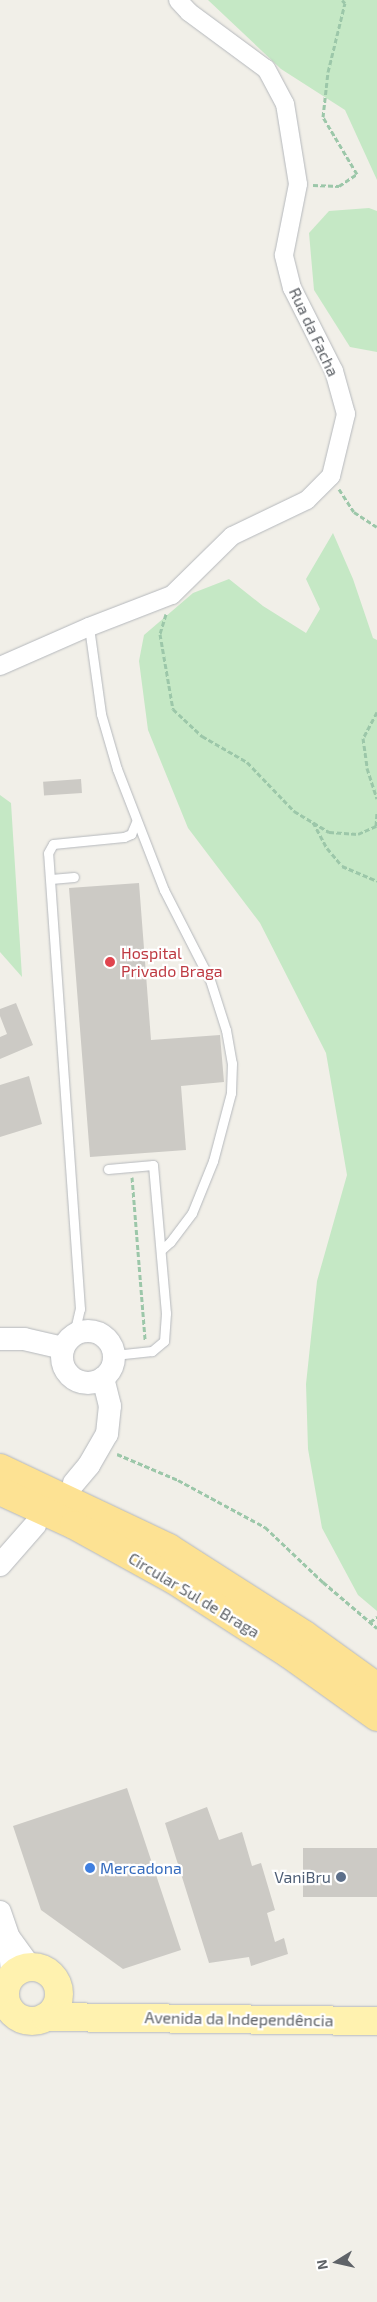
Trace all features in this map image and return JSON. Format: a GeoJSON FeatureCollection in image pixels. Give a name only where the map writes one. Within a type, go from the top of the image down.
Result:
{"type":"FeatureCollection","features":[{"type":"Feature","properties":{"kind":"highway","name":"Circular Sul de Braga"},"geometry":{"type":"LineString","coordinates":[[0,1468],[170,1548],[305,1635],[377,1687]]}},
{"type":"Feature","properties":{"kind":"highway","name":"Circular Sul de Braga"},"geometry":{"type":"LineString","coordinates":[[0,1491],[74,1525],[174,1580],[289,1654],[377,1717]]}},
{"type":"Feature","properties":{"kind":"main road"},"geometry":{"type":"LineString","coordinates":[[10,1995],[45,1971],[52,1976],[58,1990],[56,2006],[46,2017]]}},
{"type":"Feature","properties":{"kind":"main road"},"geometry":{"type":"LineString","coordinates":[[58,1990],[102,2018]]}},
{"type":"Feature","properties":{"kind":"main road","name":"Avenida da Independência"},"geometry":{"type":"LineString","coordinates":[[10,1995],[31,2021],[46,2017],[377,2021]]}},
{"type":"Feature","properties":{"kind":"street","name":"Rua da Facha"},"geometry":{"type":"LineString","coordinates":[[178,0],[189,12],[266,69],[286,104],[298,184],[284,255],[292,288],[334,371],[346,414],[331,476]]}},
{"type":"Feature","properties":{"kind":"street"},"geometry":{"type":"LineString","coordinates":[[0,666],[89,627],[172,595],[232,536],[307,500],[331,476]]}},
{"type":"Feature","properties":{"kind":"street"},"geometry":{"type":"LineString","coordinates":[[83,1330],[100,1333],[112,1346],[114,1354],[109,1372],[103,1378],[88,1383],[72,1378],[63,1365],[69,1341],[83,1330]]}},
{"type":"Feature","properties":{"kind":"street"},"geometry":{"type":"LineString","coordinates":[[0,1339],[69,1341]]}},
{"type":"Feature","properties":{"kind":"street"},"geometry":{"type":"LineString","coordinates":[[74,1482],[89,1465],[107,1434],[110,1406],[103,1378]]}},
{"type":"Feature","properties":{"kind":"street"},"geometry":{"type":"LineString","coordinates":[[0,1565],[36,1525]]}},
{"type":"Feature","properties":{"kind":"street"},"geometry":{"type":"LineString","coordinates":[[0,1912],[9,1938],[10,1995]]}},
{"type":"Feature","properties":{"kind":"lane"},"geometry":{"type":"LineString","coordinates":[[89,627],[105,732],[136,822],[164,890],[210,980],[226,1030],[232,1063],[232,1093],[213,1161],[192,1212],[170,1242],[161,1250]]}},
{"type":"Feature","properties":{"kind":"lane"},"geometry":{"type":"LineString","coordinates":[[69,1341],[80,1309],[48,853],[53,844],[124,837],[131,834],[136,822]]}},
{"type":"Feature","properties":{"kind":"lane"},"geometry":{"type":"LineString","coordinates":[[51,879],[74,877]]}},
{"type":"Feature","properties":{"kind":"lane"},"geometry":{"type":"LineString","coordinates":[[108,1169],[153,1165],[166,1313],[164,1342],[152,1351],[114,1354]]}},
{"type":"Feature","properties":{"kind":"path"},"geometry":{"type":"LineString","coordinates":[[298,184],[340,186],[357,174],[323,117],[328,72],[345,3],[342,0]]}},
{"type":"Feature","properties":{"kind":"path"},"geometry":{"type":"LineString","coordinates":[[331,476],[354,512],[377,527]]}},
{"type":"Feature","properties":{"kind":"path"},"geometry":{"type":"LineString","coordinates":[[172,595],[160,634],[174,709],[202,736],[247,762],[294,811],[329,832],[358,834],[376,826]]}},
{"type":"Feature","properties":{"kind":"path"},"geometry":{"type":"LineString","coordinates":[[377,712],[364,738],[367,768],[377,798]]}},
{"type":"Feature","properties":{"kind":"path"},"geometry":{"type":"LineString","coordinates":[[377,812],[377,830]]}},
{"type":"Feature","properties":{"kind":"path"},"geometry":{"type":"LineString","coordinates":[[312,822],[327,848],[342,866],[377,881]]}},
{"type":"Feature","properties":{"kind":"path"},"geometry":{"type":"LineString","coordinates":[[131,1167],[146,1352]]}},
{"type":"Feature","properties":{"kind":"path"},"geometry":{"type":"LineString","coordinates":[[100,1446],[178,1480],[265,1527],[322,1582],[377,1628]]}},
{"type":"Feature","properties":{"kind":"path"},"geometry":{"type":"LineString","coordinates":[[370,1622],[377,1617]]}},
{"type":"Feature","properties":{"kind":"green space"},"geometry":{"type":"Polygon","coordinates":[[[208,0],[377,0],[377,180],[345,110],[281,69],[208,0]]]}},
{"type":"Feature","properties":{"kind":"green space"},"geometry":{"type":"Polygon","coordinates":[[[369,208],[377,211],[377,352],[350,347],[314,290],[309,233],[329,211],[369,208]]]}},
{"type":"Feature","properties":{"kind":"green space"},"geometry":{"type":"Polygon","coordinates":[[[333,533],[353,579],[373,638],[377,640],[377,1611],[358,1595],[322,1528],[308,1449],[306,1384],[317,1281],[347,1175],[326,1053],[260,923],[188,828],[148,730],[139,661],[144,635],[193,593],[229,579],[263,606],[306,633],[320,609],[306,579],[333,533]]]}},
{"type":"Feature","properties":{"kind":"green space"},"geometry":{"type":"Polygon","coordinates":[[[0,795],[11,803],[22,977],[0,952],[0,795]]]}},
{"type":"Feature","properties":{"kind":"building"},"geometry":{"type":"Polygon","coordinates":[[[81,779],[82,793],[44,796],[43,782],[81,779]]]}},
{"type":"Feature","properties":{"kind":"building","name":"Hospital Privado Braga"},"geometry":{"type":"Polygon","coordinates":[[[139,883],[151,1040],[220,1035],[224,1082],[181,1086],[186,1150],[90,1157],[69,888],[139,883]]]}},
{"type":"Feature","properties":{"kind":"building"},"geometry":{"type":"Polygon","coordinates":[[[16,1003],[33,1045],[0,1059],[0,1037],[7,1034],[0,1016],[0,1009],[16,1003]]]}},
{"type":"Feature","properties":{"kind":"building"},"geometry":{"type":"Polygon","coordinates":[[[29,1076],[42,1124],[0,1137],[0,1085],[29,1076]]]}},
{"type":"Feature","properties":{"kind":"building","name":"Mercadona"},"geometry":{"type":"Polygon","coordinates":[[[127,1788],[181,1950],[123,1969],[41,1910],[13,1826],[127,1788]]]}},
{"type":"Feature","properties":{"kind":"building"},"geometry":{"type":"Polygon","coordinates":[[[207,1807],[219,1840],[242,1832],[252,1866],[261,1863],[275,1910],[267,1913],[275,1942],[284,1938],[288,1954],[251,1966],[249,1957],[209,1963],[165,1823],[207,1807]]]}},
{"type":"Feature","properties":{"kind":"building","name":"VaniBru"},"geometry":{"type":"Polygon","coordinates":[[[303,1848],[377,1848],[377,1897],[303,1897],[303,1848]]]}},
{"type":"Feature","properties":{"kind":"place","name":"Hospital Privado Braga"},"geometry":{"type":"Point","coordinates":[110,962]}},
{"type":"Feature","properties":{"kind":"place","name":"Mercadona"},"geometry":{"type":"Point","coordinates":[90,1868]}},
{"type":"Feature","properties":{"kind":"place","name":"VaniBru"},"geometry":{"type":"Point","coordinates":[341,1877]}}]}
